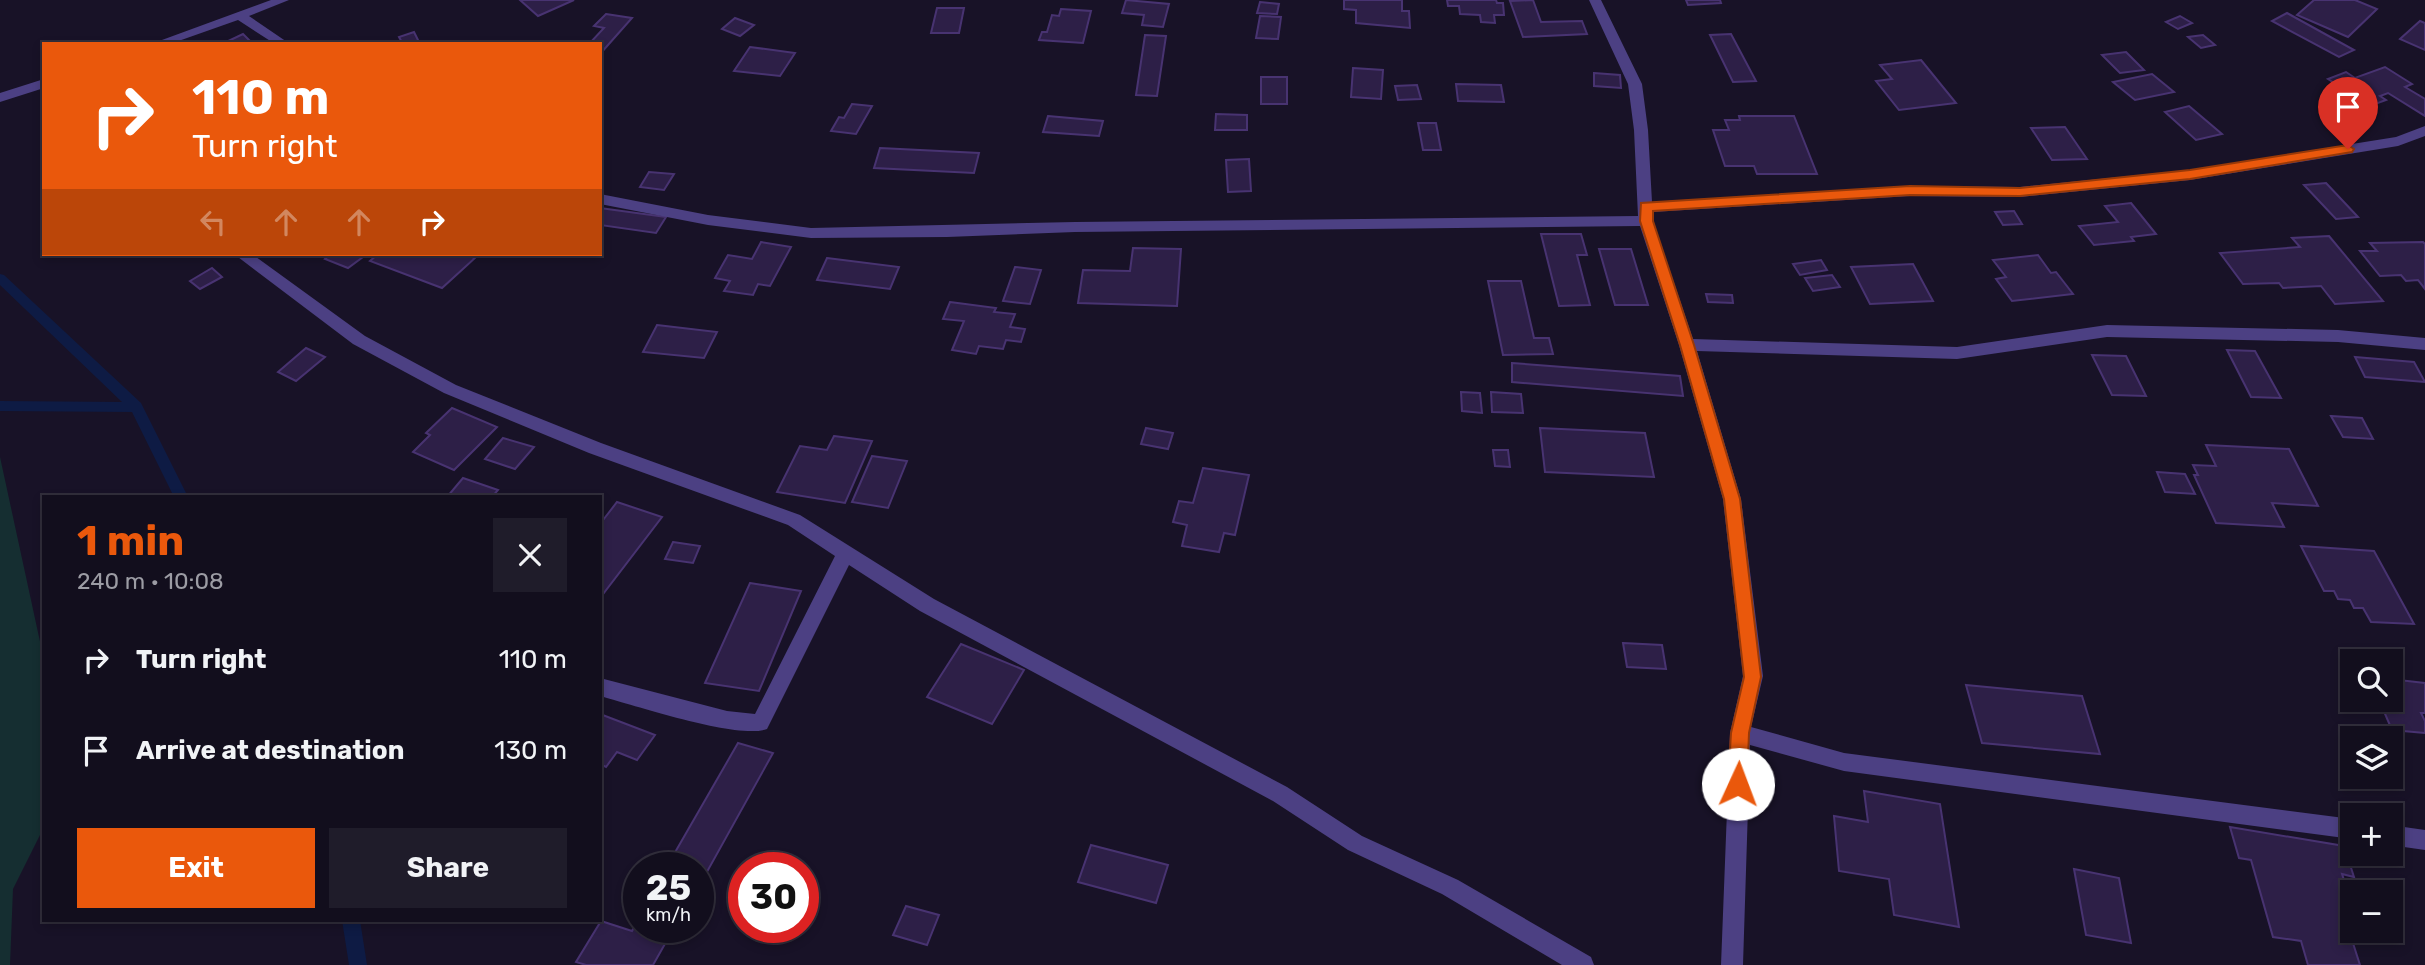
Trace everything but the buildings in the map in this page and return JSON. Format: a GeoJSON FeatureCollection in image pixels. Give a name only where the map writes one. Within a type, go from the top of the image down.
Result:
{"type":"FeatureCollection","features":[{"type":"Feature","properties":{"kind":"street"},"geometry":{"type":"LineString","coordinates":[[163,42],[283,0]]}},
{"type":"Feature","properties":{"kind":"street"},"geometry":{"type":"LineString","coordinates":[[1595,0],[1635,84],[1641,130],[1646,214],[1732,499],[1753,677],[1740,733],[1732,965]]}},
{"type":"Feature","properties":{"kind":"street"},"geometry":{"type":"LineString","coordinates":[[239,15],[281,42]]}},
{"type":"Feature","properties":{"kind":"street"},"geometry":{"type":"LineString","coordinates":[[0,99],[42,84]]}},
{"type":"Feature","properties":{"kind":"street"},"geometry":{"type":"LineString","coordinates":[[602,199],[708,220],[811,233],[1646,214],[1910,191],[2020,192],[2190,175],[2398,141],[2425,131]]}},
{"type":"Feature","properties":{"kind":"street"},"geometry":{"type":"LineString","coordinates":[[245,256],[359,340],[450,389],[595,448],[794,520],[927,605],[1280,794],[1355,843],[1450,887],[1583,965]]}},
{"type":"Feature","properties":{"kind":"street"},"geometry":{"type":"LineString","coordinates":[[1687,345],[1957,353],[2107,331],[2338,336],[2425,344]]}},
{"type":"Feature","properties":{"kind":"street"},"geometry":{"type":"LineString","coordinates":[[602,688],[727,720],[760,723],[846,553]]}},
{"type":"Feature","properties":{"kind":"street"},"geometry":{"type":"LineString","coordinates":[[1740,733],[1844,762],[2340,827]]}},
{"type":"Feature","properties":{"kind":"street"},"geometry":{"type":"LineString","coordinates":[[2403,837],[2425,840]]}},
{"type":"Feature","properties":{"kind":"green space"},"geometry":{"type":"Polygon","coordinates":[[[0,457],[42,651],[42,831],[13,889],[10,965],[0,965],[0,457]]]}},
{"type":"Feature","properties":{"kind":"waterway"},"geometry":{"type":"LineString","coordinates":[[0,278],[136,407]]}},
{"type":"Feature","properties":{"kind":"waterway"},"geometry":{"type":"LineString","coordinates":[[0,406],[136,407]]}},
{"type":"Feature","properties":{"kind":"waterway"},"geometry":{"type":"LineString","coordinates":[[136,407],[180,495]]}},
{"type":"Feature","properties":{"kind":"waterway"},"geometry":{"type":"LineString","coordinates":[[351,922],[358,965]]}},
{"type":"Feature","properties":{"kind":"route"},"geometry":{"type":"LineString","coordinates":[[1738,784],[1740,733],[1753,677],[1732,499],[1647,221],[1646,207],[1910,191],[2020,192],[2190,175],[2348,149]]}}]}
